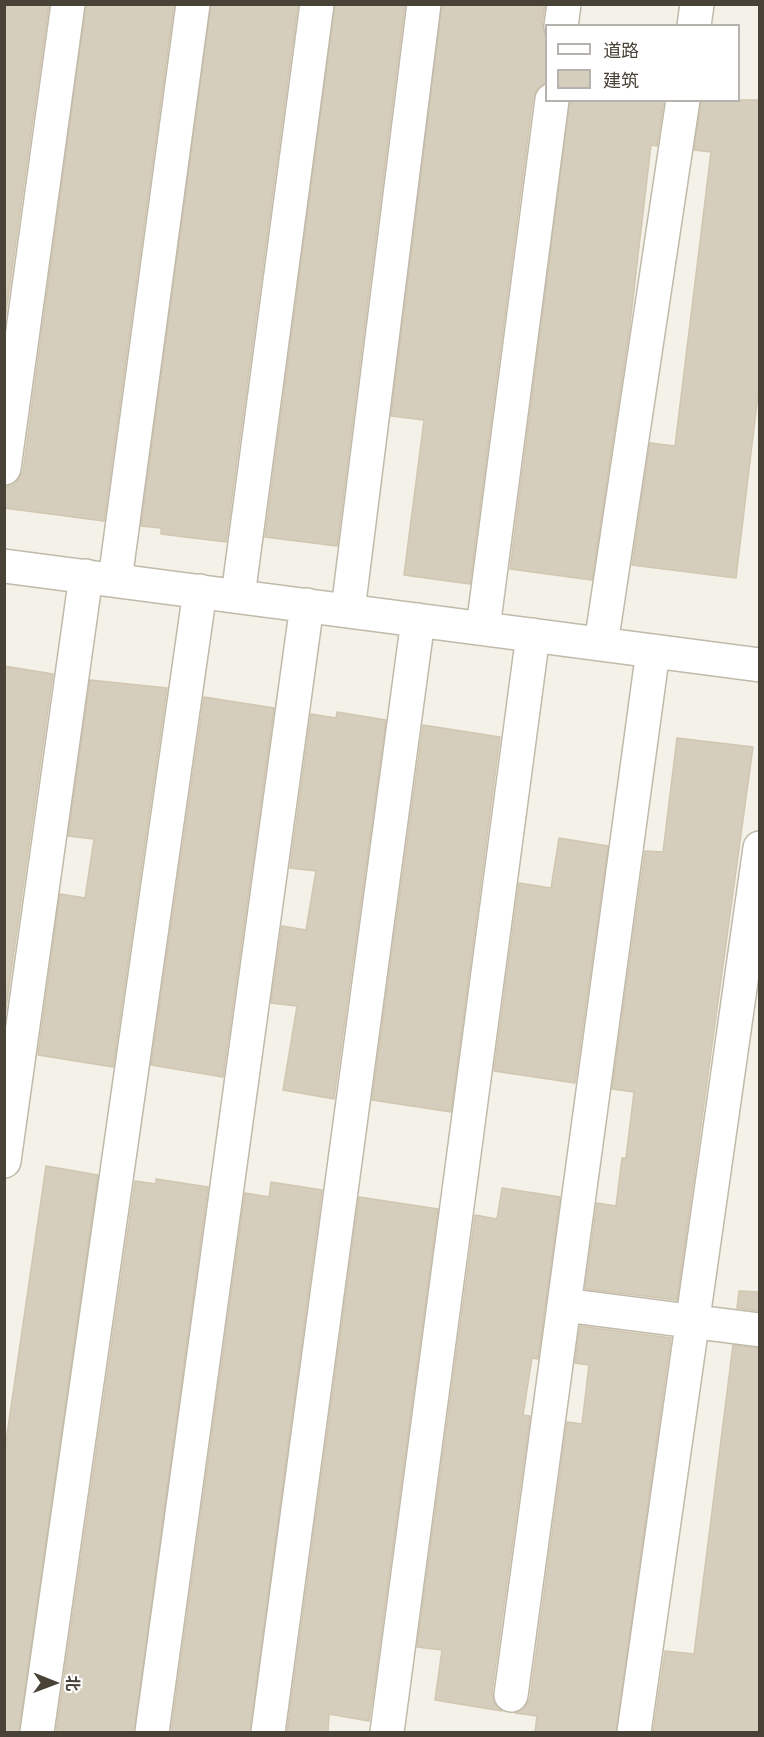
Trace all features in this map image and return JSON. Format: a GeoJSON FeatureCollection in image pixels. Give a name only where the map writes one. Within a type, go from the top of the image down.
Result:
{"type":"FeatureCollection","features":[{"type":"Feature","properties":{"kind":"street"},"geometry":{"type":"LineString","coordinates":[[4,468],[68,4]]}},
{"type":"Feature","properties":{"kind":"street"},"geometry":{"type":"LineString","coordinates":[[4,1161],[193,4]]}},
{"type":"Feature","properties":{"kind":"street"},"geometry":{"type":"LineString","coordinates":[[238,596],[317,4]]}},
{"type":"Feature","properties":{"kind":"street"},"geometry":{"type":"LineString","coordinates":[[348,610],[424,4]]}},
{"type":"Feature","properties":{"kind":"street"},"geometry":{"type":"LineString","coordinates":[[561,24],[564,4]]}},
{"type":"Feature","properties":{"kind":"street"},"geometry":{"type":"LineString","coordinates":[[694,24],[697,4]]}},
{"type":"Feature","properties":{"kind":"street"},"geometry":{"type":"LineString","coordinates":[[483,628],[552,102]]}},
{"type":"Feature","properties":{"kind":"street"},"geometry":{"type":"LineString","coordinates":[[601,644],[683,102]]}},
{"type":"Feature","properties":{"kind":"street"},"geometry":{"type":"LineString","coordinates":[[4,566],[759,665]]}},
{"type":"Feature","properties":{"kind":"street"},"geometry":{"type":"LineString","coordinates":[[37,1732],[200,591]]}},
{"type":"Feature","properties":{"kind":"street"},"geometry":{"type":"LineString","coordinates":[[152,1732],[307,605]]}},
{"type":"Feature","properties":{"kind":"street"},"geometry":{"type":"LineString","coordinates":[[268,1732],[418,620]]}},
{"type":"Feature","properties":{"kind":"street"},"geometry":{"type":"LineString","coordinates":[[387,1732],[533,635]]}},
{"type":"Feature","properties":{"kind":"street"},"geometry":{"type":"LineString","coordinates":[[511,1695],[653,651]]}},
{"type":"Feature","properties":{"kind":"street"},"geometry":{"type":"LineString","coordinates":[[634,1732],[759,848]]}},
{"type":"Feature","properties":{"kind":"street"},"geometry":{"type":"LineString","coordinates":[[564,1305],[759,1330]]}},
{"type":"Feature","properties":{"kind":"building"},"geometry":{"type":"Polygon","coordinates":[[[4,4],[49,4],[4,327],[4,4]]]}},
{"type":"Feature","properties":{"kind":"building"},"geometry":{"type":"Polygon","coordinates":[[[86,4],[174,4],[104,521],[4,508],[4,486],[18,480],[23,471],[86,4]]]}},
{"type":"Feature","properties":{"kind":"building"},"geometry":{"type":"Polygon","coordinates":[[[211,4],[298,4],[226,542],[161,534],[161,528],[141,526],[211,4]]]}},
{"type":"Feature","properties":{"kind":"building"},"geometry":{"type":"Polygon","coordinates":[[[335,4],[405,4],[337,546],[265,537],[335,4]]]}},
{"type":"Feature","properties":{"kind":"building"},"geometry":{"type":"Polygon","coordinates":[[[442,4],[545,4],[542,24],[545,34],[545,83],[538,88],[533,98],[470,584],[404,575],[424,420],[391,416],[442,4]]]}},
{"type":"Feature","properties":{"kind":"building"},"geometry":{"type":"Polygon","coordinates":[[[759,100],[759,386],[736,578],[632,565],[650,443],[675,446],[711,152],[694,150],[701,102],[759,100]]]}},
{"type":"Feature","properties":{"kind":"building"},"geometry":{"type":"Polygon","coordinates":[[[570,102],[664,102],[657,146],[651,145],[629,332],[592,580],[510,569],[570,102]]]}},
{"type":"Feature","properties":{"kind":"building"},"geometry":{"type":"Polygon","coordinates":[[[4,666],[53,674],[4,1022],[4,666]]]}},
{"type":"Feature","properties":{"kind":"building"},"geometry":{"type":"Polygon","coordinates":[[[90,680],[167,688],[113,1067],[38,1055],[60,894],[85,898],[94,839],[68,836],[90,680]]]}},
{"type":"Feature","properties":{"kind":"building"},"geometry":{"type":"Polygon","coordinates":[[[204,697],[274,708],[223,1077],[151,1065],[204,697]]]}},
{"type":"Feature","properties":{"kind":"building"},"geometry":{"type":"Polygon","coordinates":[[[337,712],[386,720],[334,1099],[283,1090],[297,1006],[271,1003],[282,926],[306,930],[316,871],[290,868],[311,714],[336,718],[337,712]]]}},
{"type":"Feature","properties":{"kind":"building"},"geometry":{"type":"Polygon","coordinates":[[[423,725],[500,737],[451,1112],[372,1100],[423,725]]]}},
{"type":"Feature","properties":{"kind":"building"},"geometry":{"type":"Polygon","coordinates":[[[677,738],[753,747],[677,1300],[585,1289],[597,1203],[616,1206],[622,1158],[626,1158],[634,1092],[612,1089],[645,851],[663,852],[677,738]]]}},
{"type":"Feature","properties":{"kind":"building"},"geometry":{"type":"Polygon","coordinates":[[[559,838],[608,846],[575,1083],[494,1071],[519,883],[551,888],[559,838]]]}},
{"type":"Feature","properties":{"kind":"building"},"geometry":{"type":"Polygon","coordinates":[[[46,1166],[98,1175],[19,1732],[4,1732],[4,1455],[46,1166]]]}},
{"type":"Feature","properties":{"kind":"building"},"geometry":{"type":"Polygon","coordinates":[[[156,1179],[208,1187],[134,1732],[56,1732],[135,1181],[156,1184],[156,1179]]]}},
{"type":"Feature","properties":{"kind":"building"},"geometry":{"type":"Polygon","coordinates":[[[271,1182],[322,1190],[250,1732],[171,1732],[245,1193],[269,1197],[271,1182]]]}},
{"type":"Feature","properties":{"kind":"building"},"geometry":{"type":"Polygon","coordinates":[[[502,1188],[560,1197],[538,1359],[532,1358],[523,1415],[530,1416],[492,1692],[494,1703],[502,1711],[435,1700],[442,1650],[417,1647],[475,1215],[497,1219],[502,1188]]]}},
{"type":"Feature","properties":{"kind":"building"},"geometry":{"type":"Polygon","coordinates":[[[359,1197],[438,1209],[373,1695],[369,1721],[329,1714],[328,1732],[287,1732],[359,1197]]]}},
{"type":"Feature","properties":{"kind":"building"},"geometry":{"type":"Polygon","coordinates":[[[739,1291],[759,1292],[759,1311],[737,1308],[739,1291]]]}},
{"type":"Feature","properties":{"kind":"building"},"geometry":{"type":"Polygon","coordinates":[[[580,1326],[671,1338],[616,1732],[535,1732],[537,1716],[515,1713],[525,1707],[530,1698],[567,1422],[582,1424],[589,1365],[575,1363],[580,1326]]]}},
{"type":"Feature","properties":{"kind":"building"},"geometry":{"type":"Polygon","coordinates":[[[733,1345],[759,1348],[759,1732],[653,1732],[665,1651],[694,1654],[733,1345]]]}}]}
